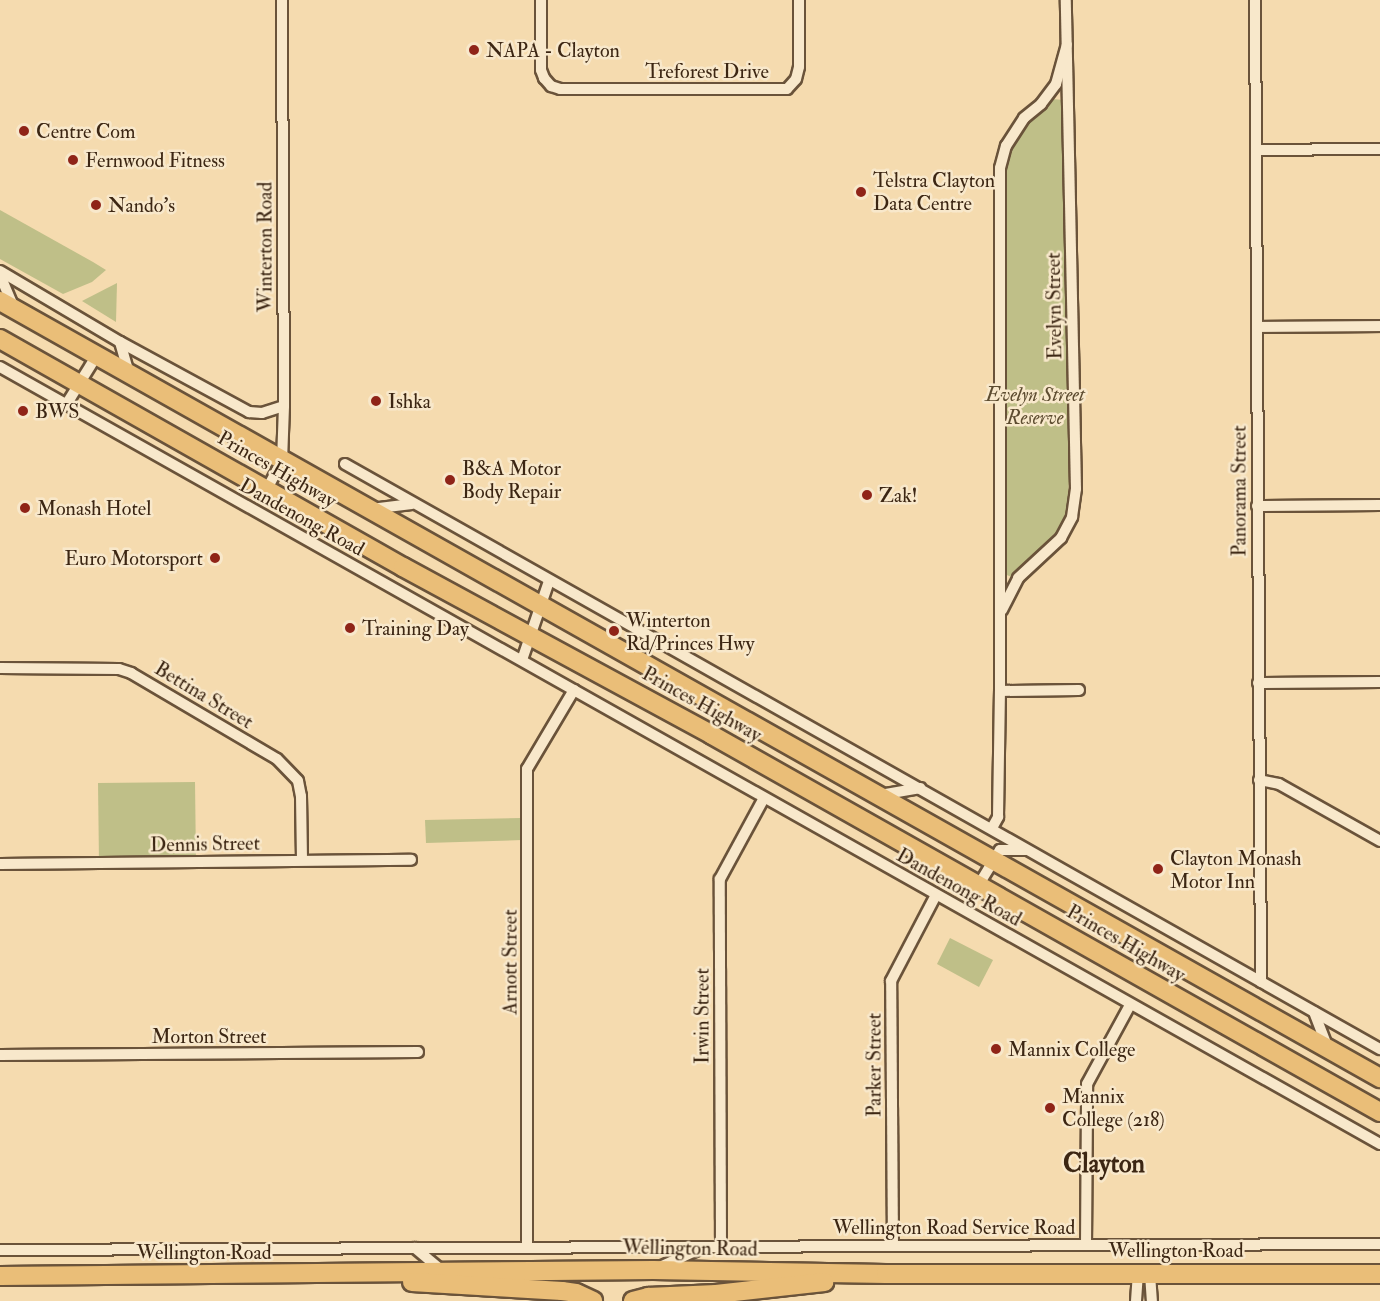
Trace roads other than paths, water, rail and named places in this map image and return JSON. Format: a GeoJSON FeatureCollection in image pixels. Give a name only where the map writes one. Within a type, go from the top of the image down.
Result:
{"type":"FeatureCollection","features":[{"type":"Feature","properties":{"kind":"highway","name":"Princes Highway"},"geometry":{"type":"LineString","coordinates":[[8,305],[540,607],[879,795],[1380,1078]]}},
{"type":"Feature","properties":{"kind":"highway","name":"Princes Highway"},"geometry":{"type":"LineString","coordinates":[[0,339],[1380,1112]]}},
{"type":"Feature","properties":{"kind":"highway","name":"Wellington Road"},"geometry":{"type":"LineString","coordinates":[[0,1276],[293,1275],[441,1270],[653,1270],[886,1274],[1380,1274]]}},
{"type":"Feature","properties":{"kind":"highway"},"geometry":{"type":"LineString","coordinates":[[633,1301],[648,1297],[717,1294],[886,1274]]}},
{"type":"Feature","properties":{"kind":"highway"},"geometry":{"type":"LineString","coordinates":[[293,1275],[562,1291],[576,1293],[593,1301]]}},
{"type":"Feature","properties":{"kind":"street","name":"Winterton Road"},"geometry":{"type":"LineString","coordinates":[[267,489],[282,461],[284,406],[282,0]]}},
{"type":"Feature","properties":{"kind":"street","name":"Treforest Drive"},"geometry":{"type":"LineString","coordinates":[[541,0],[541,70],[551,86],[572,89],[787,89],[796,79],[799,67],[799,0]]}},
{"type":"Feature","properties":{"kind":"street","name":"Evelyn Street"},"geometry":{"type":"LineString","coordinates":[[1000,613],[1018,578],[1061,538],[1072,517],[1076,489],[1066,0]]}},
{"type":"Feature","properties":{"kind":"street","name":"Panorama Street"},"geometry":{"type":"LineString","coordinates":[[1255,0],[1261,982]]}},
{"type":"Feature","properties":{"kind":"street","name":"Evelyn Street"},"geometry":{"type":"LineString","coordinates":[[992,828],[998,818],[1000,691],[1000,168],[1006,146],[1024,118],[1041,104],[1056,84],[1067,44]]}},
{"type":"Feature","properties":{"kind":"street"},"geometry":{"type":"LineString","coordinates":[[1256,150],[1380,149]]}},
{"type":"Feature","properties":{"kind":"street","name":"Princes Highway"},"geometry":{"type":"LineString","coordinates":[[0,273],[249,412],[262,413],[284,406]]}},
{"type":"Feature","properties":{"kind":"street","name":"Princes Highway"},"geometry":{"type":"LineString","coordinates":[[0,273],[8,305]]}},
{"type":"Feature","properties":{"kind":"street"},"geometry":{"type":"LineString","coordinates":[[1258,327],[1380,326]]}},
{"type":"Feature","properties":{"kind":"street"},"geometry":{"type":"LineString","coordinates":[[120,342],[130,374]]}},
{"type":"Feature","properties":{"kind":"street"},"geometry":{"type":"LineString","coordinates":[[66,405],[96,356]]}},
{"type":"Feature","properties":{"kind":"street","name":"Dandenong Road"},"geometry":{"type":"LineString","coordinates":[[0,367],[1380,1144]]}},
{"type":"Feature","properties":{"kind":"street","name":"Dandenong Road"},"geometry":{"type":"LineString","coordinates":[[345,464],[1380,1049]]}},
{"type":"Feature","properties":{"kind":"street","name":"Dandenong Road"},"geometry":{"type":"LineString","coordinates":[[370,509],[413,504]]}},
{"type":"Feature","properties":{"kind":"street"},"geometry":{"type":"LineString","coordinates":[[1257,506],[1380,505]]}},
{"type":"Feature","properties":{"kind":"street"},"geometry":{"type":"LineString","coordinates":[[522,660],[549,580]]}},
{"type":"Feature","properties":{"kind":"street","name":"Bettina Street"},"geometry":{"type":"LineString","coordinates":[[0,668],[119,669],[277,759],[298,780],[301,796],[302,860]]}},
{"type":"Feature","properties":{"kind":"street"},"geometry":{"type":"LineString","coordinates":[[1258,683],[1380,682]]}},
{"type":"Feature","properties":{"kind":"street","name":"Arnott Street"},"geometry":{"type":"LineString","coordinates":[[527,1247],[527,769],[574,690]]}},
{"type":"Feature","properties":{"kind":"street"},"geometry":{"type":"LineString","coordinates":[[1000,691],[1078,690]]}},
{"type":"Feature","properties":{"kind":"street"},"geometry":{"type":"LineString","coordinates":[[1259,780],[1279,784],[1380,841]]}},
{"type":"Feature","properties":{"kind":"street"},"geometry":{"type":"LineString","coordinates":[[879,795],[920,788]]}},
{"type":"Feature","properties":{"kind":"street","name":"Irwin Street"},"geometry":{"type":"LineString","coordinates":[[721,1245],[720,879],[764,798]]}},
{"type":"Feature","properties":{"kind":"street","name":"Dandenong Road"},"geometry":{"type":"LineString","coordinates":[[978,886],[992,859],[1003,849],[1033,851]]}},
{"type":"Feature","properties":{"kind":"street","name":"Dennis Street"},"geometry":{"type":"LineString","coordinates":[[0,864],[411,860]]}},
{"type":"Feature","properties":{"kind":"street","name":"Parker Street"},"geometry":{"type":"LineString","coordinates":[[893,1245],[891,981],[936,895]]}},
{"type":"Feature","properties":{"kind":"street"},"geometry":{"type":"LineString","coordinates":[[1086,1245],[1087,1084],[1130,1005]]}},
{"type":"Feature","properties":{"kind":"street"},"geometry":{"type":"LineString","coordinates":[[1314,1012],[1329,1049]]}},
{"type":"Feature","properties":{"kind":"street","name":"Morton Street"},"geometry":{"type":"LineString","coordinates":[[0,1055],[418,1052]]}},
{"type":"Feature","properties":{"kind":"street","name":"Wellington Road Service Road"},"geometry":{"type":"LineString","coordinates":[[0,1250],[721,1245],[1380,1244]]}},
{"type":"Feature","properties":{"kind":"street","name":"Wellington Road Service Road"},"geometry":{"type":"LineString","coordinates":[[653,1270],[707,1246]]}},
{"type":"Feature","properties":{"kind":"street"},"geometry":{"type":"LineString","coordinates":[[415,1248],[441,1270]]}},
{"type":"Feature","properties":{"kind":"street"},"geometry":{"type":"LineString","coordinates":[[1136,1301],[1144,1274]]}},
{"type":"Feature","properties":{"kind":"street"},"geometry":{"type":"LineString","coordinates":[[1144,1274],[1152,1301]]}},
{"type":"Feature","properties":{"kind":"place","name":"NAPA - Clayton"},"geometry":{"type":"Point","coordinates":[474,50]}},
{"type":"Feature","properties":{"kind":"place","name":"Centre Com"},"geometry":{"type":"Point","coordinates":[24,131]}},
{"type":"Feature","properties":{"kind":"place","name":"Fernwood Fitness"},"geometry":{"type":"Point","coordinates":[73,160]}},
{"type":"Feature","properties":{"kind":"place","name":"Telstra Clayton Data Centre"},"geometry":{"type":"Point","coordinates":[861,192]}},
{"type":"Feature","properties":{"kind":"place","name":"Nando's"},"geometry":{"type":"Point","coordinates":[96,205]}},
{"type":"Feature","properties":{"kind":"place","name":"Ishka"},"geometry":{"type":"Point","coordinates":[376,401]}},
{"type":"Feature","properties":{"kind":"place","name":"BWS"},"geometry":{"type":"Point","coordinates":[23,411]}},
{"type":"Feature","properties":{"kind":"place","name":"B&A Motor Body Repair"},"geometry":{"type":"Point","coordinates":[450,480]}},
{"type":"Feature","properties":{"kind":"place","name":"Zak!"},"geometry":{"type":"Point","coordinates":[867,495]}},
{"type":"Feature","properties":{"kind":"place","name":"Monash Hotel"},"geometry":{"type":"Point","coordinates":[25,508]}},
{"type":"Feature","properties":{"kind":"place","name":"Euro Motorsport"},"geometry":{"type":"Point","coordinates":[215,558]}},
{"type":"Feature","properties":{"kind":"place","name":"Training Day"},"geometry":{"type":"Point","coordinates":[350,628]}},
{"type":"Feature","properties":{"kind":"place","name":"Winterton Rd/Princes Hwy"},"geometry":{"type":"Point","coordinates":[614,631]}},
{"type":"Feature","properties":{"kind":"place","name":"Clayton Monash Motor Inn"},"geometry":{"type":"Point","coordinates":[1158,869]}},
{"type":"Feature","properties":{"kind":"place","name":"Mannix College"},"geometry":{"type":"Point","coordinates":[996,1049]}},
{"type":"Feature","properties":{"kind":"place","name":"Mannix College (218)"},"geometry":{"type":"Point","coordinates":[1050,1108]}},
{"type":"Feature","properties":{"kind":"district","name":"Clayton"},"geometry":{"type":"Point","coordinates":[1104,1165]}},
{"type":"Feature","properties":{"kind":"park label","name":"Evelyn Street Reserve"},"geometry":{"type":"Point","coordinates":[1035,406]}}]}
